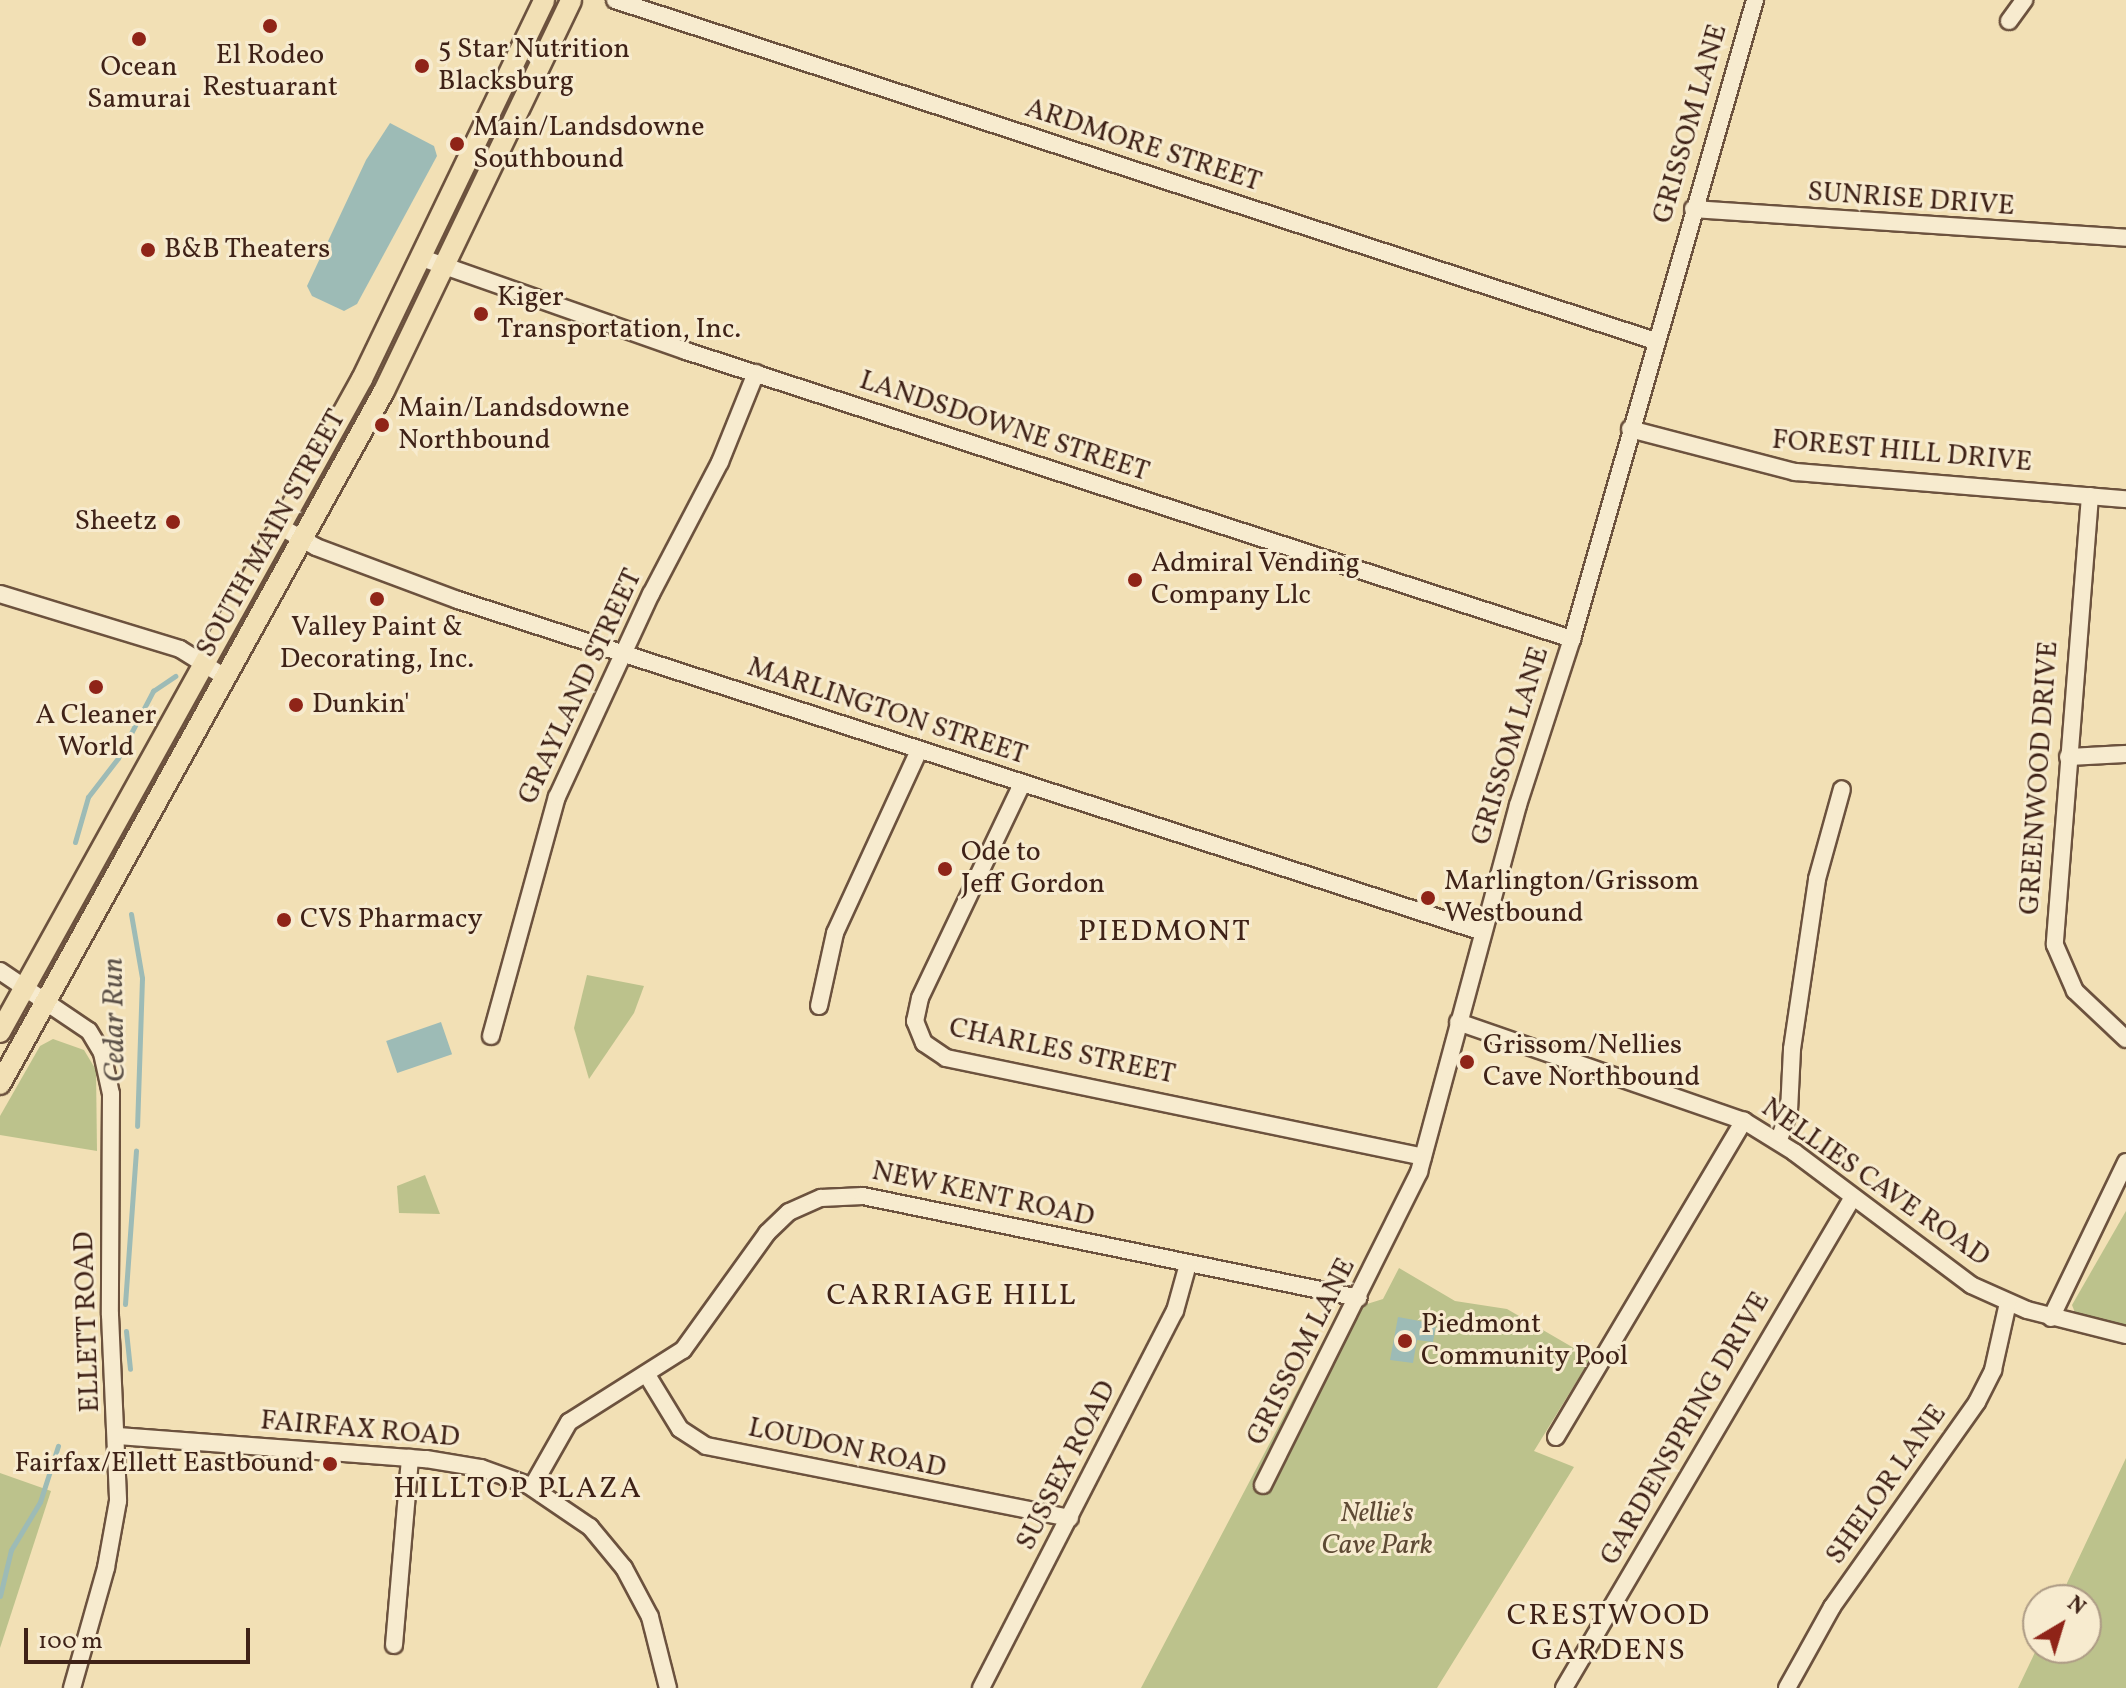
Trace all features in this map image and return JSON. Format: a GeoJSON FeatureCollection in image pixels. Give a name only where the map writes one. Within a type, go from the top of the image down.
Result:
{"type":"FeatureCollection","features":[{"type":"Feature","properties":{"kind":"main road","name":"SOUTH MAIN STREET"},"geometry":{"type":"LineString","coordinates":[[0,1032],[281,527],[422,258],[544,0]]}},
{"type":"Feature","properties":{"kind":"main road","name":"SOUTH MAIN STREET"},"geometry":{"type":"LineString","coordinates":[[0,1084],[303,539],[445,267],[571,0]]}},
{"type":"Feature","properties":{"kind":"street","name":"ARDMORE STREET"},"geometry":{"type":"LineString","coordinates":[[615,0],[1655,341]]}},
{"type":"Feature","properties":{"kind":"street","name":"GRISSOM LANE"},"geometry":{"type":"LineString","coordinates":[[1263,1485],[1359,1298],[1423,1157],[1483,932],[1572,639],[1755,0]]}},
{"type":"Feature","properties":{"kind":"street"},"geometry":{"type":"LineString","coordinates":[[2009,21],[2024,0]]}},
{"type":"Feature","properties":{"kind":"street","name":"SUNRISE DRIVE"},"geometry":{"type":"LineString","coordinates":[[1693,209],[2126,238]]}},
{"type":"Feature","properties":{"kind":"street","name":"LANDSDOWNE STREET"},"geometry":{"type":"LineString","coordinates":[[422,258],[756,373],[1572,639]]}},
{"type":"Feature","properties":{"kind":"street","name":"GRAYLAND STREET"},"geometry":{"type":"LineString","coordinates":[[491,1036],[552,809],[624,654],[720,462],[756,373]]}},
{"type":"Feature","properties":{"kind":"street","name":"FOREST HILL DRIVE"},"geometry":{"type":"LineString","coordinates":[[1630,429],[1795,472],[2126,499]]}},
{"type":"Feature","properties":{"kind":"street","name":"GREENWOOD DRIVE"},"geometry":{"type":"LineString","coordinates":[[2090,496],[2068,757],[2057,956],[2075,991],[2126,1039]]}},
{"type":"Feature","properties":{"kind":"street","name":"MARLINGTON STREET"},"geometry":{"type":"LineString","coordinates":[[281,527],[303,539],[458,600],[1483,932]]}},
{"type":"Feature","properties":{"kind":"street"},"geometry":{"type":"LineString","coordinates":[[0,594],[180,649],[225,677]]}},
{"type":"Feature","properties":{"kind":"street"},"geometry":{"type":"LineString","coordinates":[[819,1006],[835,933],[919,750]]}},
{"type":"Feature","properties":{"kind":"street"},"geometry":{"type":"LineString","coordinates":[[2068,757],[2126,754]]}},
{"type":"Feature","properties":{"kind":"street","name":"CHARLES STREET"},"geometry":{"type":"LineString","coordinates":[[1022,784],[920,998],[915,1021],[924,1043],[946,1058],[1423,1157]]}},
{"type":"Feature","properties":{"kind":"street"},"geometry":{"type":"LineString","coordinates":[[1779,1140],[1789,1111],[1792,1049],[1817,879],[1842,789]]}},
{"type":"Feature","properties":{"kind":"street","name":"ELLETT ROAD"},"geometry":{"type":"LineString","coordinates":[[0,971],[47,998],[89,1031],[107,1069],[112,1138],[110,1315],[118,1436],[114,1527],[72,1688]]}},
{"type":"Feature","properties":{"kind":"street","name":"NELLIES CAVE ROAD"},"geometry":{"type":"LineString","coordinates":[[1458,1022],[1744,1121],[1779,1140],[1948,1270],[2008,1303],[2051,1318],[2126,1335]]}},
{"type":"Feature","properties":{"kind":"street"},"geometry":{"type":"LineString","coordinates":[[1556,1437],[1744,1121]]}},
{"type":"Feature","properties":{"kind":"street"},"geometry":{"type":"LineString","coordinates":[[2051,1318],[2126,1162]]}},
{"type":"Feature","properties":{"kind":"street","name":"NEW KENT ROAD"},"geometry":{"type":"LineString","coordinates":[[532,1487],[569,1422],[647,1375],[696,1336],[777,1222],[821,1198],[863,1196],[1359,1298]]}},
{"type":"Feature","properties":{"kind":"street","name":"GARDENSPRING DRIVE"},"geometry":{"type":"LineString","coordinates":[[1564,1688],[1853,1197]]}},
{"type":"Feature","properties":{"kind":"street","name":"SUSSEX ROAD"},"geometry":{"type":"LineString","coordinates":[[981,1688],[1175,1311],[1188,1264]]}},
{"type":"Feature","properties":{"kind":"street","name":"SHELOR LANE"},"geometry":{"type":"LineString","coordinates":[[1787,1688],[1832,1607],[1977,1402],[1993,1370],[2008,1303]]}},
{"type":"Feature","properties":{"kind":"street","name":"LOUDON ROAD"},"geometry":{"type":"LineString","coordinates":[[647,1375],[680,1429],[706,1446],[1070,1518]]}},
{"type":"Feature","properties":{"kind":"street","name":"FAIRFAX ROAD"},"geometry":{"type":"LineString","coordinates":[[118,1436],[410,1458],[481,1468],[532,1487],[590,1527],[624,1568],[650,1617],[668,1688]]}},
{"type":"Feature","properties":{"kind":"street"},"geometry":{"type":"LineString","coordinates":[[394,1645],[410,1458]]}},
{"type":"Feature","properties":{"kind":"green space"},"geometry":{"type":"Polygon","coordinates":[[[587,975],[644,986],[634,1013],[589,1079],[574,1028],[587,975]]]}},
{"type":"Feature","properties":{"kind":"green space"},"geometry":{"type":"Polygon","coordinates":[[[53,1039],[84,1050],[96,1070],[97,1151],[0,1135],[0,1116],[40,1046],[53,1039]]]}},
{"type":"Feature","properties":{"kind":"green space"},"geometry":{"type":"Polygon","coordinates":[[[425,1175],[440,1214],[399,1213],[397,1186],[425,1175]]]}},
{"type":"Feature","properties":{"kind":"green space"},"geometry":{"type":"Polygon","coordinates":[[[2126,1211],[2126,1344],[2082,1331],[2072,1305],[2126,1211]]]}},
{"type":"Feature","properties":{"kind":"green space","name":"Nellie's Cave Park"},"geometry":{"type":"Polygon","coordinates":[[[1399,1268],[1455,1301],[1507,1309],[1591,1358],[1534,1451],[1574,1467],[1437,1688],[1141,1688],[1338,1313],[1383,1299],[1399,1268]]]}},
{"type":"Feature","properties":{"kind":"green space"},"geometry":{"type":"Polygon","coordinates":[[[2126,1458],[2126,1688],[2018,1688],[2029,1664],[2102,1664],[2102,1584],[2067,1584],[2126,1458]]]}},
{"type":"Feature","properties":{"kind":"green space"},"geometry":{"type":"Polygon","coordinates":[[[0,1473],[51,1491],[0,1648],[0,1473]]]}},
{"type":"Feature","properties":{"kind":"water"},"geometry":{"type":"Polygon","coordinates":[[[390,123],[434,146],[437,156],[357,304],[344,311],[312,296],[307,286],[366,160],[390,123]]]}},
{"type":"Feature","properties":{"kind":"water"},"geometry":{"type":"Polygon","coordinates":[[[441,1022],[452,1054],[397,1073],[386,1041],[441,1022]]]}},
{"type":"Feature","properties":{"kind":"water","name":"Piedmont Community Pool"},"geometry":{"type":"Polygon","coordinates":[[[1398,1317],[1436,1324],[1433,1342],[1417,1340],[1413,1363],[1390,1360],[1398,1317]]]}},
{"type":"Feature","properties":{"kind":"waterway","name":"Cedar Run"},"geometry":{"type":"LineString","coordinates":[[75,842],[88,797],[118,758],[153,691],[175,676]]}},
{"type":"Feature","properties":{"kind":"waterway","name":"Cedar Run"},"geometry":{"type":"LineString","coordinates":[[131,914],[142,978],[137,1126]]}},
{"type":"Feature","properties":{"kind":"waterway","name":"Cedar Run"},"geometry":{"type":"LineString","coordinates":[[125,1304],[136,1150]]}},
{"type":"Feature","properties":{"kind":"waterway","name":"Cedar Run"},"geometry":{"type":"LineString","coordinates":[[126,1331],[130,1369]]}},
{"type":"Feature","properties":{"kind":"waterway","name":"Cedar Run"},"geometry":{"type":"LineString","coordinates":[[0,1596],[11,1550],[40,1502],[58,1446]]}},
{"type":"Feature","properties":{"kind":"place","name":"El Rodeo Restuarant"},"geometry":{"type":"Point","coordinates":[270,26]}},
{"type":"Feature","properties":{"kind":"place","name":"Ocean Samurai"},"geometry":{"type":"Point","coordinates":[139,39]}},
{"type":"Feature","properties":{"kind":"place","name":"5 Star Nutrition Blacksburg"},"geometry":{"type":"Point","coordinates":[422,66]}},
{"type":"Feature","properties":{"kind":"place","name":"Main/Landsdowne Southbound"},"geometry":{"type":"Point","coordinates":[457,144]}},
{"type":"Feature","properties":{"kind":"place","name":"B&B Theaters"},"geometry":{"type":"Point","coordinates":[148,250]}},
{"type":"Feature","properties":{"kind":"place","name":"Kiger Transportation, Inc."},"geometry":{"type":"Point","coordinates":[481,314]}},
{"type":"Feature","properties":{"kind":"place","name":"Main/Landsdowne Northbound"},"geometry":{"type":"Point","coordinates":[382,425]}},
{"type":"Feature","properties":{"kind":"place","name":"Sheetz"},"geometry":{"type":"Point","coordinates":[173,522]}},
{"type":"Feature","properties":{"kind":"place","name":"Admiral Vending Company Llc"},"geometry":{"type":"Point","coordinates":[1135,580]}},
{"type":"Feature","properties":{"kind":"place","name":"Valley Paint & Decorating, Inc."},"geometry":{"type":"Point","coordinates":[377,599]}},
{"type":"Feature","properties":{"kind":"place","name":"A Cleaner World"},"geometry":{"type":"Point","coordinates":[96,687]}},
{"type":"Feature","properties":{"kind":"place","name":"Dunkin'"},"geometry":{"type":"Point","coordinates":[296,705]}},
{"type":"Feature","properties":{"kind":"place","name":"Ode to Jeff Gordon"},"geometry":{"type":"Point","coordinates":[945,869]}},
{"type":"Feature","properties":{"kind":"place","name":"Marlington/Grissom Westbound"},"geometry":{"type":"Point","coordinates":[1428,898]}},
{"type":"Feature","properties":{"kind":"place","name":"CVS Pharmacy"},"geometry":{"type":"Point","coordinates":[284,920]}},
{"type":"Feature","properties":{"kind":"place","name":"Grissom/Nellies Cave Northbound"},"geometry":{"type":"Point","coordinates":[1467,1062]}},
{"type":"Feature","properties":{"kind":"place","name":"Piedmont Community Pool"},"geometry":{"type":"Point","coordinates":[1405,1341]}},
{"type":"Feature","properties":{"kind":"place","name":"Fairfax/Ellett Eastbound"},"geometry":{"type":"Point","coordinates":[330,1464]}},
{"type":"Feature","properties":{"kind":"district","name":"PIEDMONT"},"geometry":{"type":"Point","coordinates":[1165,932]}},
{"type":"Feature","properties":{"kind":"district","name":"CARRIAGE HILL"},"geometry":{"type":"Point","coordinates":[952,1296]}},
{"type":"Feature","properties":{"kind":"district","name":"HILLTOP PLAZA"},"geometry":{"type":"Point","coordinates":[518,1489]}},
{"type":"Feature","properties":{"kind":"district","name":"CRESTWOOD GARDENS"},"geometry":{"type":"Point","coordinates":[1609,1633]}}]}
